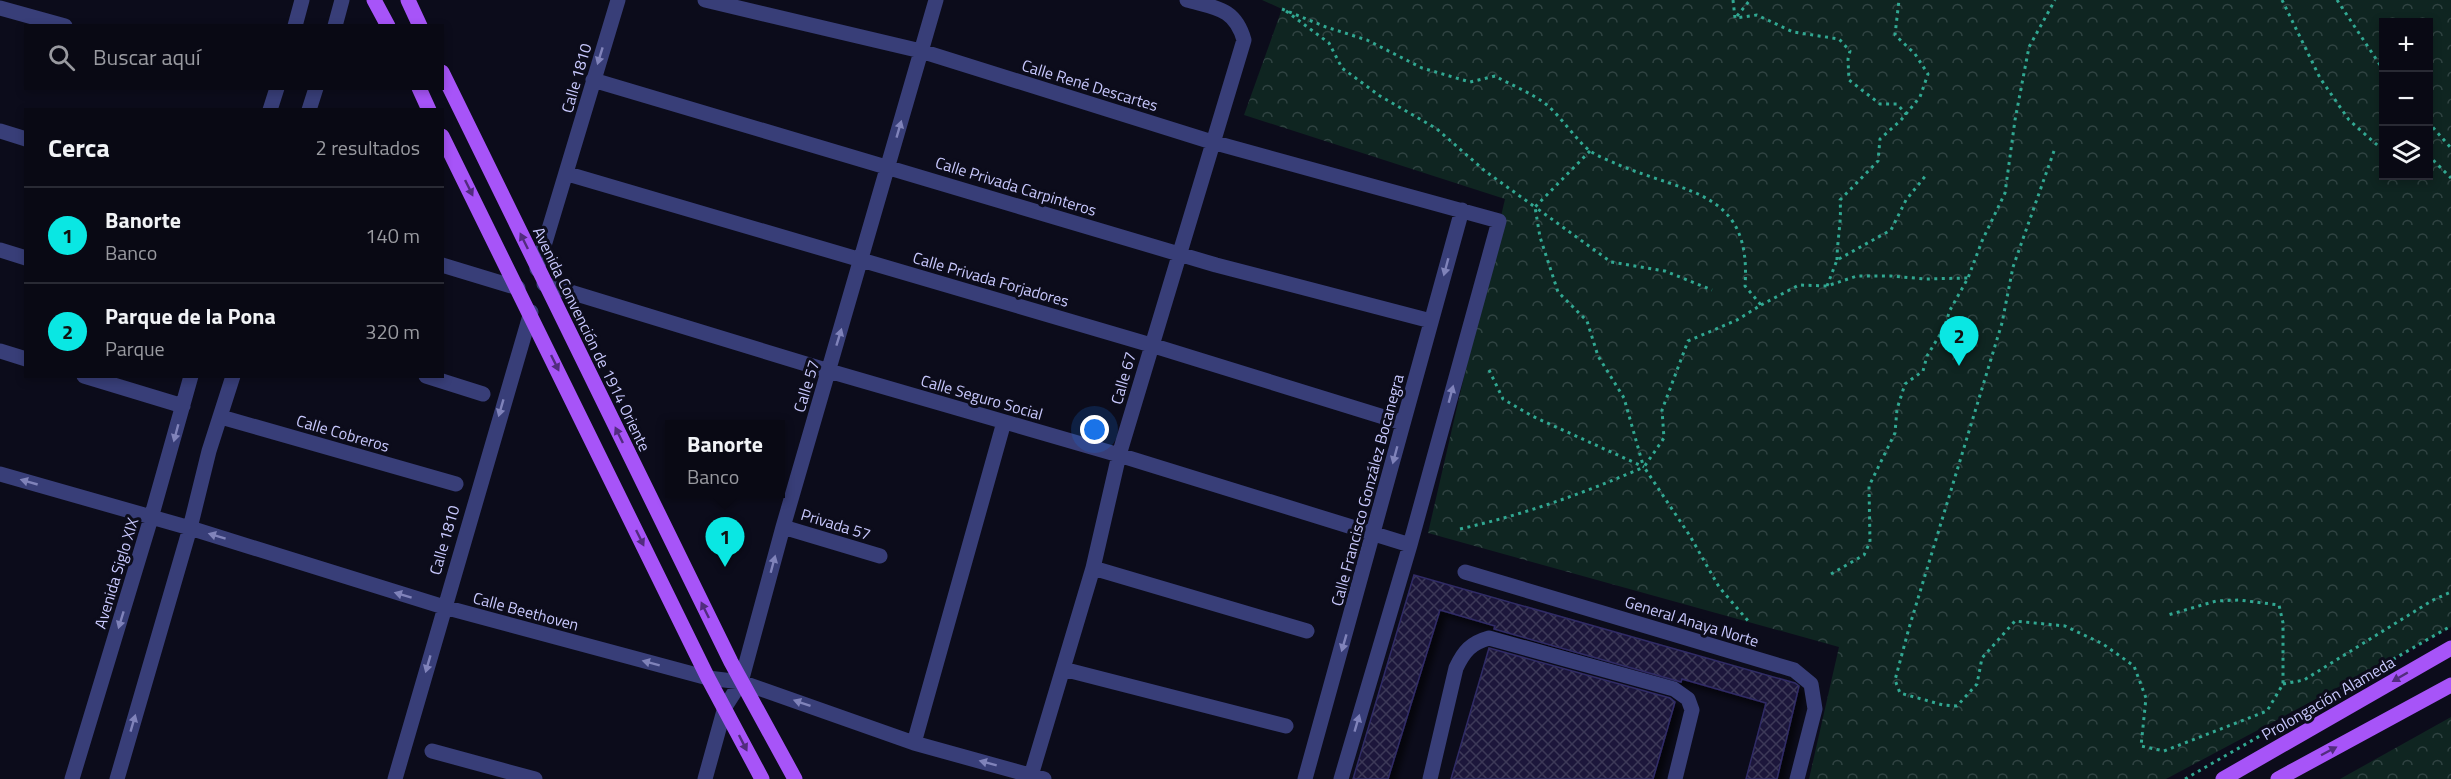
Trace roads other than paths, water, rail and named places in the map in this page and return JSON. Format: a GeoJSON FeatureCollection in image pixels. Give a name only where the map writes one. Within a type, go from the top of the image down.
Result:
{"type":"FeatureCollection","features":[{"type":"Feature","properties":{"kind":"main road"},"geometry":{"type":"LineString","coordinates":[[374,0],[387,24]]}},
{"type":"Feature","properties":{"kind":"main road"},"geometry":{"type":"LineString","coordinates":[[408,0],[419,24]]}},
{"type":"Feature","properties":{"kind":"main road","name":"Avenida Convención de 1914 Oriente"},"geometry":{"type":"LineString","coordinates":[[444,76],[741,682],[795,779]]}},
{"type":"Feature","properties":{"kind":"main road"},"geometry":{"type":"LineString","coordinates":[[420,90],[428,108]]}},
{"type":"Feature","properties":{"kind":"main road"},"geometry":{"type":"LineString","coordinates":[[444,140],[531,312],[708,678],[762,779]]}},
{"type":"Feature","properties":{"kind":"main road","name":"Prolongación Alameda"},"geometry":{"type":"LineString","coordinates":[[2223,779],[2451,648]]}},
{"type":"Feature","properties":{"kind":"main road"},"geometry":{"type":"LineString","coordinates":[[2278,779],[2451,685]]}},
{"type":"Feature","properties":{"kind":"street"},"geometry":{"type":"LineString","coordinates":[[296,24],[302,0]]}},
{"type":"Feature","properties":{"kind":"street"},"geometry":{"type":"LineString","coordinates":[[335,24],[342,0]]}},
{"type":"Feature","properties":{"kind":"street","name":"Calle 1810"},"geometry":{"type":"LineString","coordinates":[[537,269],[568,174],[593,80],[618,0]]}},
{"type":"Feature","properties":{"kind":"street","name":"Calle René Descartes"},"geometry":{"type":"LineString","coordinates":[[705,0],[921,51],[1212,142],[1499,221],[1410,545]]}},
{"type":"Feature","properties":{"kind":"street","name":"Calle 57"},"geometry":{"type":"LineString","coordinates":[[705,779],[725,707],[741,682],[783,527],[936,0]]}},
{"type":"Feature","properties":{"kind":"street","name":"Calle 67"},"geometry":{"type":"LineString","coordinates":[[1035,778],[1063,669],[1094,568],[1119,455],[1244,40],[1239,23],[1223,10],[1187,0]]}},
{"type":"Feature","properties":{"kind":"street"},"geometry":{"type":"LineString","coordinates":[[0,8],[58,24]]}},
{"type":"Feature","properties":{"kind":"street","name":"Calle Privada Carpinteros"},"geometry":{"type":"LineString","coordinates":[[593,80],[1178,253],[1431,321]]}},
{"type":"Feature","properties":{"kind":"street"},"geometry":{"type":"LineString","coordinates":[[271,108],[276,90]]}},
{"type":"Feature","properties":{"kind":"street"},"geometry":{"type":"LineString","coordinates":[[310,108],[315,90]]}},
{"type":"Feature","properties":{"kind":"street"},"geometry":{"type":"LineString","coordinates":[[0,132],[24,138]]}},
{"type":"Feature","properties":{"kind":"street","name":"Calle Privada Forjadores"},"geometry":{"type":"LineString","coordinates":[[568,174],[1151,345],[1403,423]]}},
{"type":"Feature","properties":{"kind":"street","name":"Calle Francisco González Bocanegra"},"geometry":{"type":"LineString","coordinates":[[1305,779],[1462,210]]}},
{"type":"Feature","properties":{"kind":"street"},"geometry":{"type":"LineString","coordinates":[[0,250],[24,257]]}},
{"type":"Feature","properties":{"kind":"street"},"geometry":{"type":"LineString","coordinates":[[444,266],[518,288]]}},
{"type":"Feature","properties":{"kind":"street","name":"Calle Seguro Social"},"geometry":{"type":"LineString","coordinates":[[544,284],[829,371],[1119,455],[1410,545]]}},
{"type":"Feature","properties":{"kind":"street","name":"Calle 1810"},"geometry":{"type":"LineString","coordinates":[[395,779],[531,312]]}},
{"type":"Feature","properties":{"kind":"street"},"geometry":{"type":"LineString","coordinates":[[0,351],[24,358]]}},
{"type":"Feature","properties":{"kind":"street"},"geometry":{"type":"LineString","coordinates":[[91,378],[183,406]]}},
{"type":"Feature","properties":{"kind":"street","name":"Avenida Siglo XIX"},"geometry":{"type":"LineString","coordinates":[[72,779],[152,518],[190,378]]}},
{"type":"Feature","properties":{"kind":"street"},"geometry":{"type":"LineString","coordinates":[[117,779],[231,378]]}},
{"type":"Feature","properties":{"kind":"street"},"geometry":{"type":"LineString","coordinates":[[432,378],[483,394]]}},
{"type":"Feature","properties":{"kind":"street","name":"Calle Cobreros"},"geometry":{"type":"LineString","coordinates":[[221,417],[456,484]]}},
{"type":"Feature","properties":{"kind":"street"},"geometry":{"type":"LineString","coordinates":[[914,743],[1004,422]]}},
{"type":"Feature","properties":{"kind":"street","name":"Calle Beethoven"},"geometry":{"type":"LineString","coordinates":[[0,474],[190,528],[444,608],[708,678],[741,682],[914,743],[1035,778]]}},
{"type":"Feature","properties":{"kind":"street","name":"Privada 57"},"geometry":{"type":"LineString","coordinates":[[783,527],[880,556]]}},
{"type":"Feature","properties":{"kind":"street"},"geometry":{"type":"LineString","coordinates":[[1341,779],[1410,545]]}},
{"type":"Feature","properties":{"kind":"street"},"geometry":{"type":"LineString","coordinates":[[1094,568],[1307,631]]}},
{"type":"Feature","properties":{"kind":"street","name":"General Anaya Norte"},"geometry":{"type":"LineString","coordinates":[[1465,572],[1794,670],[1811,684],[1815,709],[1797,779]]}},
{"type":"Feature","properties":{"kind":"street"},"geometry":{"type":"LineString","coordinates":[[1430,779],[1456,668],[1463,651],[1476,641],[1489,638],[1674,689],[1688,699],[1692,710],[1675,779]]}},
{"type":"Feature","properties":{"kind":"street"},"geometry":{"type":"LineString","coordinates":[[1063,669],[1286,726]]}},
{"type":"Feature","properties":{"kind":"street"},"geometry":{"type":"LineString","coordinates":[[432,751],[535,779]]}},
{"type":"Feature","properties":{"kind":"place","name":"Parque de la Pona"},"geometry":{"type":"Point","coordinates":[1959,366]}},
{"type":"Feature","properties":{"kind":"place","name":"Banorte"},"geometry":{"type":"Point","coordinates":[725,567]}}]}
